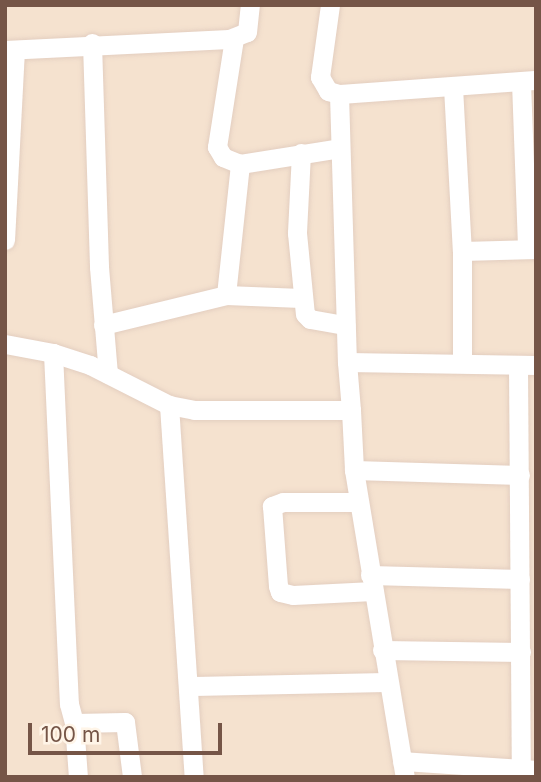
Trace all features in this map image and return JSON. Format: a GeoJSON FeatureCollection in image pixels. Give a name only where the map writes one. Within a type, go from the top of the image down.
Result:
{"type":"FeatureCollection","features":[{"type":"Feature","properties":{"kind":"street"},"geometry":{"type":"LineString","coordinates":[[5,240],[10,50],[92,43],[234,38],[247,32],[250,5]]}},
{"type":"Feature","properties":{"kind":"street"},"geometry":{"type":"LineString","coordinates":[[330,5],[321,83],[339,94],[529,81],[531,249],[462,251]]}},
{"type":"Feature","properties":{"kind":"street"},"geometry":{"type":"LineString","coordinates":[[234,38],[217,146],[223,158],[240,163],[340,148]]}},
{"type":"Feature","properties":{"kind":"street"},"geometry":{"type":"LineString","coordinates":[[92,43],[103,325],[108,374]]}},
{"type":"Feature","properties":{"kind":"street"},"geometry":{"type":"LineString","coordinates":[[453,87],[462,251],[462,362]]}},
{"type":"Feature","properties":{"kind":"street"},"geometry":{"type":"LineString","coordinates":[[339,94],[345,325],[347,362],[351,410],[356,502],[404,769],[528,770],[520,579],[520,475],[527,365],[347,362]]}},
{"type":"Feature","properties":{"kind":"street"},"geometry":{"type":"LineString","coordinates":[[301,153],[297,218],[301,299],[310,319],[345,325]]}},
{"type":"Feature","properties":{"kind":"street"},"geometry":{"type":"LineString","coordinates":[[226,295],[240,163]]}},
{"type":"Feature","properties":{"kind":"street"},"geometry":{"type":"LineString","coordinates":[[103,325],[226,295],[301,299]]}},
{"type":"Feature","properties":{"kind":"street"},"geometry":{"type":"LineString","coordinates":[[5,344],[53,352],[108,374],[169,405],[194,410],[351,410]]}},
{"type":"Feature","properties":{"kind":"street"},"geometry":{"type":"LineString","coordinates":[[53,352],[68,688],[78,777]]}},
{"type":"Feature","properties":{"kind":"street"},"geometry":{"type":"LineString","coordinates":[[169,405],[191,686],[194,777]]}},
{"type":"Feature","properties":{"kind":"street"},"geometry":{"type":"LineString","coordinates":[[354,470],[520,475]]}},
{"type":"Feature","properties":{"kind":"street"},"geometry":{"type":"LineString","coordinates":[[356,502],[283,502],[272,506],[280,592],[293,596],[372,583],[520,579]]}},
{"type":"Feature","properties":{"kind":"street"},"geometry":{"type":"LineString","coordinates":[[382,650],[521,652]]}},
{"type":"Feature","properties":{"kind":"street"},"geometry":{"type":"LineString","coordinates":[[191,686],[388,682]]}},
{"type":"Feature","properties":{"kind":"street"},"geometry":{"type":"LineString","coordinates":[[74,723],[125,722],[132,777]]}},
{"type":"Feature","properties":{"kind":"shaded area"},"geometry":{"type":"Polygon","coordinates":[[[5,5],[536,5],[536,777],[5,777],[5,5]]]}}]}
